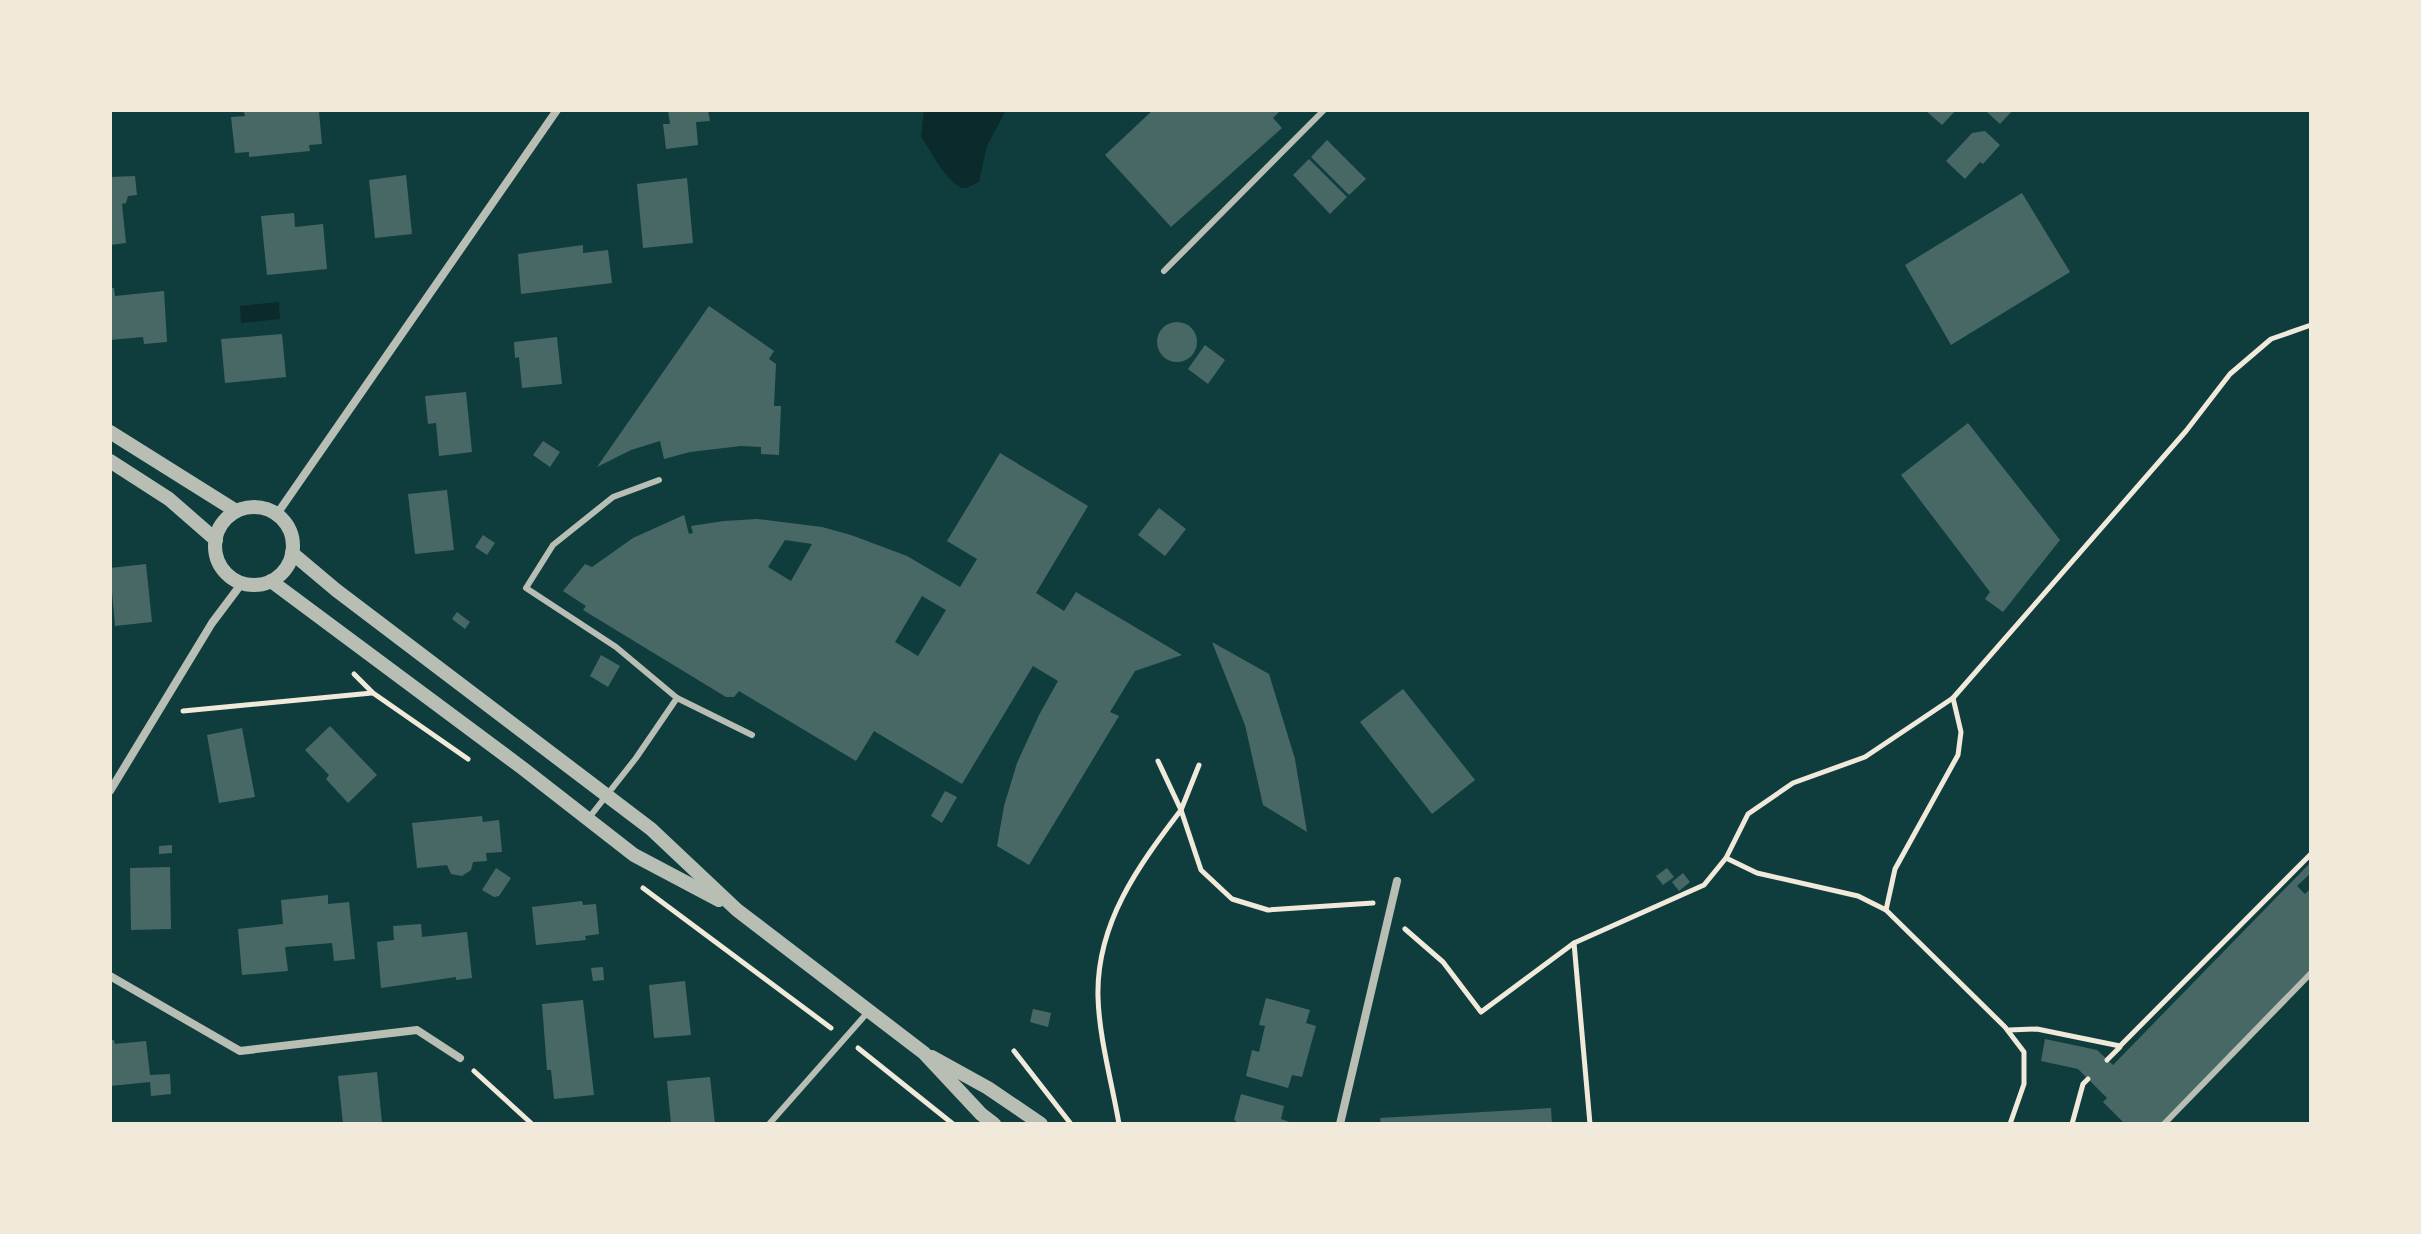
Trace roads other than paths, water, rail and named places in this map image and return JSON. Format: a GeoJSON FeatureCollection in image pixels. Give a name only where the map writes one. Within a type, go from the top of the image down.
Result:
{"type":"FeatureCollection","features":[{"type":"Feature","properties":{"kind":"street"},"geometry":{"type":"LineString","coordinates":[[277,514],[557,110]]}},
{"type":"Feature","properties":{"kind":"street"},"geometry":{"type":"LineString","coordinates":[[110,432],[236,511]]}},
{"type":"Feature","properties":{"kind":"street"},"geometry":{"type":"LineString","coordinates":[[110,461],[169,499],[216,540]]}},
{"type":"Feature","properties":{"kind":"street"},"geometry":{"type":"LineString","coordinates":[[257,507],[277,514],[293,538],[288,564],[271,581],[242,583],[227,573],[217,558],[219,528],[236,511],[257,507]]}},
{"type":"Feature","properties":{"kind":"street"},"geometry":{"type":"LineString","coordinates":[[292,553],[336,590],[651,829],[737,910],[869,1012],[924,1053],[988,1088],[1041,1124]]}},
{"type":"Feature","properties":{"kind":"street"},"geometry":{"type":"LineString","coordinates":[[271,581],[634,855],[737,910]]}},
{"type":"Feature","properties":{"kind":"street"},"geometry":{"type":"LineString","coordinates":[[110,791],[212,623],[242,583]]}},
{"type":"Feature","properties":{"kind":"street"},"geometry":{"type":"LineString","coordinates":[[1340,1124],[1397,881]]}},
{"type":"Feature","properties":{"kind":"street"},"geometry":{"type":"LineString","coordinates":[[110,976],[240,1051],[417,1030],[460,1058]]}},
{"type":"Feature","properties":{"kind":"street"},"geometry":{"type":"LineString","coordinates":[[924,1053],[994,1124]]}},
{"type":"Feature","properties":{"kind":"lane"},"geometry":{"type":"LineString","coordinates":[[1164,271],[1324,110]]}},
{"type":"Feature","properties":{"kind":"lane"},"geometry":{"type":"LineString","coordinates":[[659,480],[613,497],[553,545],[526,588],[616,647],[677,698],[752,735]]}},
{"type":"Feature","properties":{"kind":"lane"},"geometry":{"type":"LineString","coordinates":[[588,819],[636,758],[677,698]]}},
{"type":"Feature","properties":{"kind":"lane"},"geometry":{"type":"LineString","coordinates":[[2164,1124],[2311,973]]}},
{"type":"Feature","properties":{"kind":"lane"},"geometry":{"type":"LineString","coordinates":[[770,1123],[869,1012]]}},
{"type":"Feature","properties":{"kind":"water"},"geometry":{"type":"Polygon","coordinates":[[[924,110],[1006,110],[987,146],[979,182],[967,188],[960,187],[947,176],[921,137],[924,110]]]}},
{"type":"Feature","properties":{"kind":"water"},"geometry":{"type":"Polygon","coordinates":[[[279,302],[280,319],[241,323],[240,306],[279,302]]]}}]}
